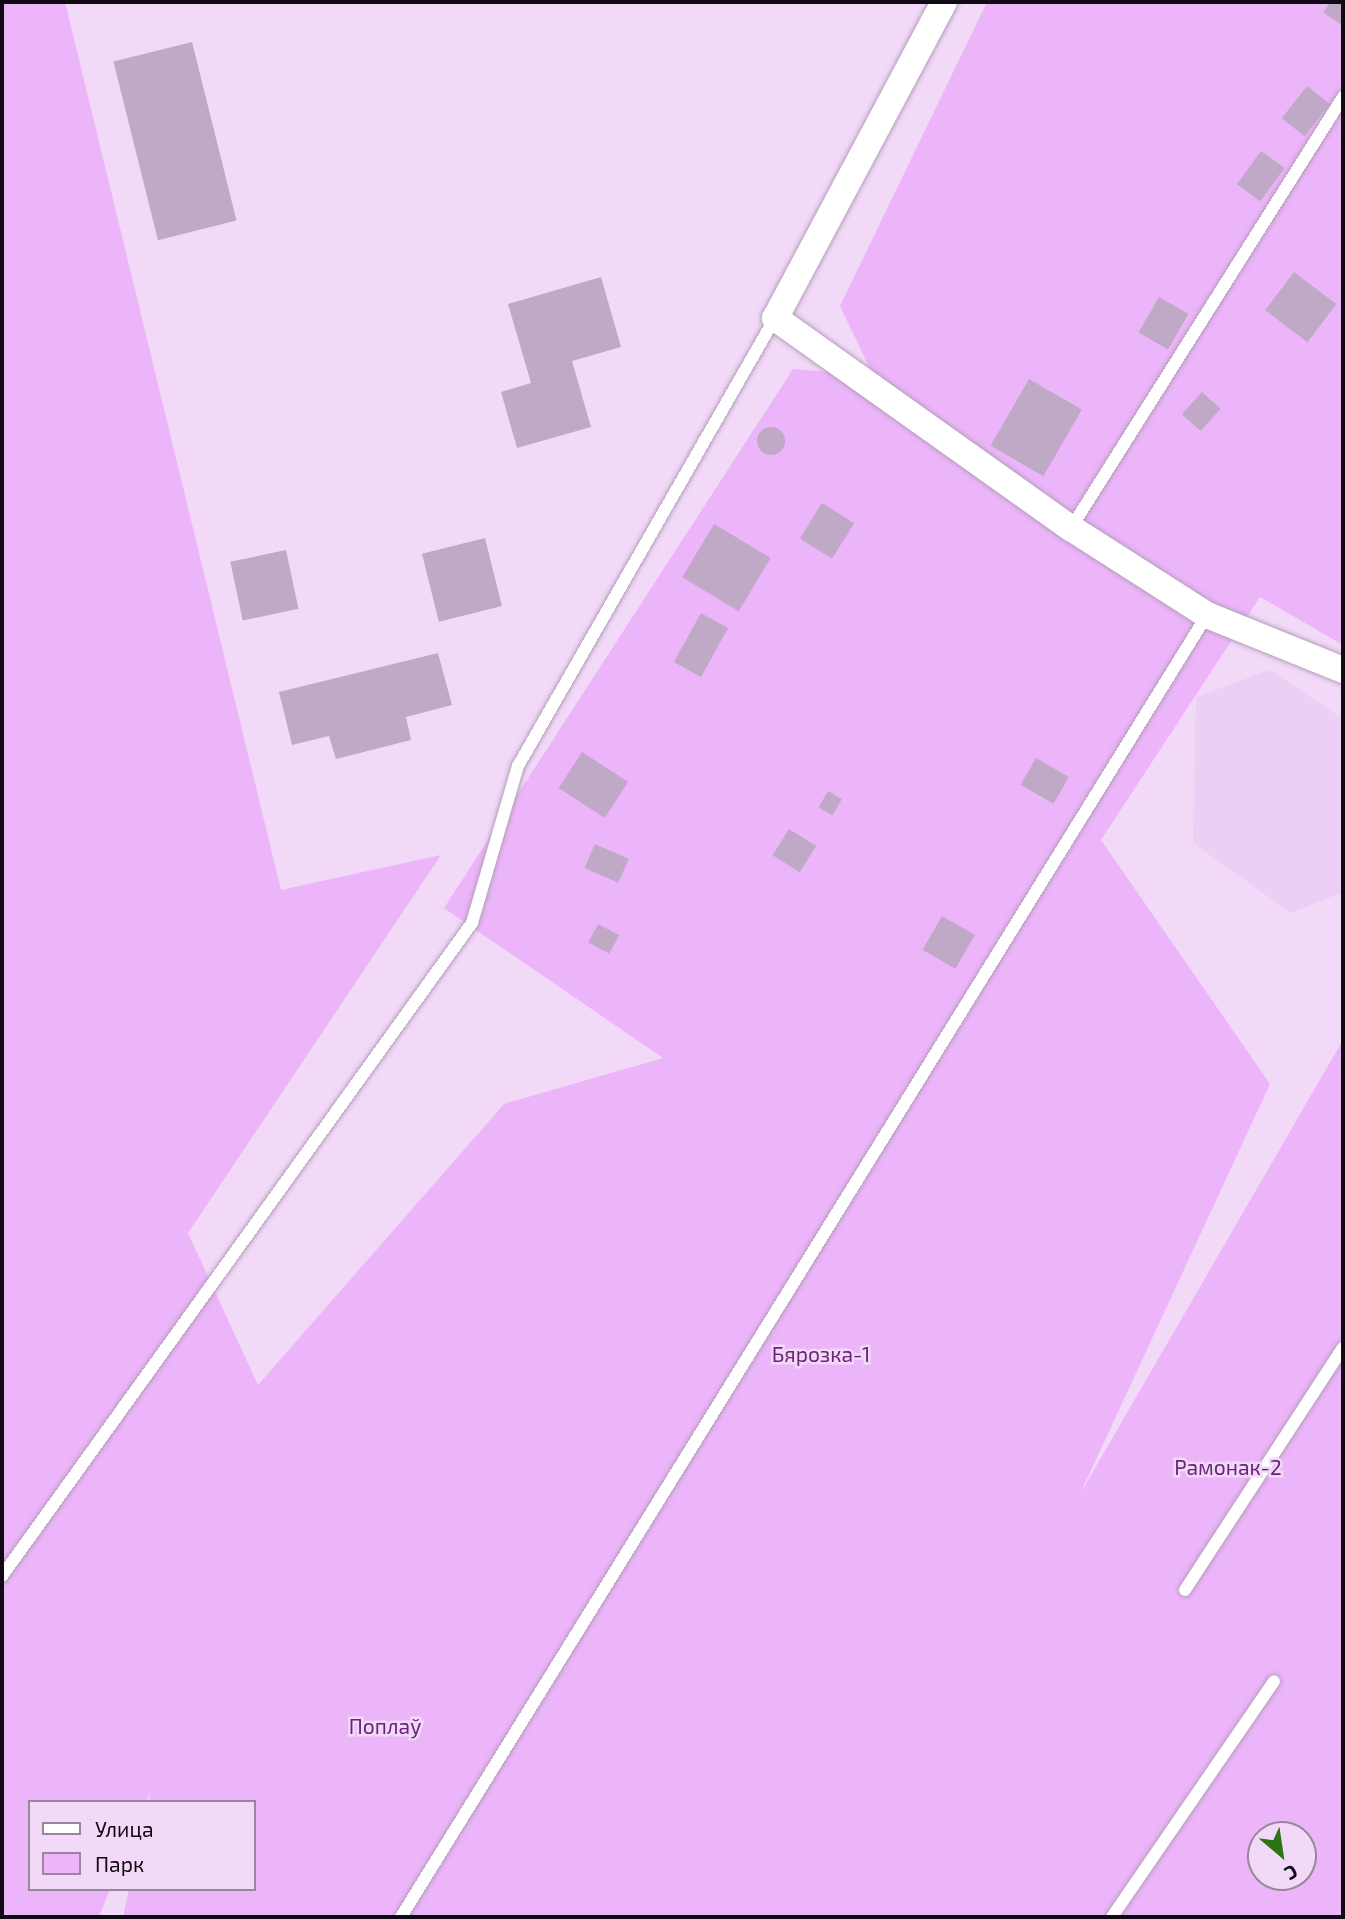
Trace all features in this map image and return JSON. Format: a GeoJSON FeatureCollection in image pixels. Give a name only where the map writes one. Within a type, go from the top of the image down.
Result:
{"type":"FeatureCollection","features":[{"type":"Feature","properties":{"kind":"street"},"geometry":{"type":"LineString","coordinates":[[944,2],[775,318],[1071,528],[1207,615],[1343,670]]}},
{"type":"Feature","properties":{"kind":"lane"},"geometry":{"type":"LineString","coordinates":[[1071,528],[1343,97]]}},
{"type":"Feature","properties":{"kind":"lane"},"geometry":{"type":"LineString","coordinates":[[2,1576],[472,923],[517,765],[775,318]]}},
{"type":"Feature","properties":{"kind":"lane"},"geometry":{"type":"LineString","coordinates":[[401,1917],[1207,615]]}},
{"type":"Feature","properties":{"kind":"lane"},"geometry":{"type":"LineString","coordinates":[[1185,1590],[1343,1348]]}},
{"type":"Feature","properties":{"kind":"lane"},"geometry":{"type":"LineString","coordinates":[[1112,1917],[1273,1681]]}},
{"type":"Feature","properties":{"kind":"shaded area"},"geometry":{"type":"Polygon","coordinates":[[[1270,670],[1343,719],[1343,892],[1291,913],[1193,843],[1196,697],[1270,670]]]}},
{"type":"Feature","properties":{"kind":"green space"},"geometry":{"type":"Polygon","coordinates":[[[2,2],[65,2],[281,890],[441,855],[188,1233],[258,1385],[504,1104],[663,1058],[444,908],[793,369],[873,375],[840,306],[987,2],[1343,2],[1343,645],[1260,597],[1101,840],[1270,1084],[1080,1494],[1343,1040],[1343,1917],[123,1917],[129,1891],[256,1891],[256,1800],[149,1800],[150,1793],[147,1800],[28,1800],[28,1891],[109,1891],[99,1917],[2,1917],[2,2]]]}},
{"type":"Feature","properties":{"kind":"building"},"geometry":{"type":"Polygon","coordinates":[[[1331,2],[1343,2],[1343,26],[1323,12],[1331,2]]]}},
{"type":"Feature","properties":{"kind":"building"},"geometry":{"type":"Polygon","coordinates":[[[192,42],[237,221],[158,240],[113,62],[192,42]]]}},
{"type":"Feature","properties":{"kind":"building"},"geometry":{"type":"Polygon","coordinates":[[[1307,86],[1330,104],[1305,136],[1282,118],[1307,86]]]}},
{"type":"Feature","properties":{"kind":"building"},"geometry":{"type":"Polygon","coordinates":[[[1261,151],[1284,168],[1260,201],[1237,184],[1261,151]]]}},
{"type":"Feature","properties":{"kind":"building"},"geometry":{"type":"Polygon","coordinates":[[[1294,272],[1336,304],[1307,342],[1265,310],[1294,272]]]}},
{"type":"Feature","properties":{"kind":"building"},"geometry":{"type":"Polygon","coordinates":[[[601,277],[621,347],[572,361],[591,427],[517,448],[501,392],[531,383],[508,304],[601,277]]]}},
{"type":"Feature","properties":{"kind":"building"},"geometry":{"type":"Polygon","coordinates":[[[1159,297],[1188,314],[1168,350],[1138,333],[1159,297]]]}},
{"type":"Feature","properties":{"kind":"building"},"geometry":{"type":"Polygon","coordinates":[[[1029,379],[1082,410],[1043,476],[990,446],[1029,379]]]}},
{"type":"Feature","properties":{"kind":"building"},"geometry":{"type":"Polygon","coordinates":[[[1202,392],[1221,409],[1201,431],[1182,414],[1202,392]]]}},
{"type":"Feature","properties":{"kind":"building"},"geometry":{"type":"Polygon","coordinates":[[[771,427],[781,431],[785,441],[781,451],[771,455],[761,451],[757,441],[761,431],[771,427]]]}},
{"type":"Feature","properties":{"kind":"building"},"geometry":{"type":"Polygon","coordinates":[[[822,503],[854,523],[832,559],[800,539],[822,503]]]}},
{"type":"Feature","properties":{"kind":"building"},"geometry":{"type":"Polygon","coordinates":[[[714,524],[771,558],[739,611],[682,577],[714,524]]]}},
{"type":"Feature","properties":{"kind":"building"},"geometry":{"type":"Polygon","coordinates":[[[485,538],[502,606],[439,622],[422,554],[485,538]]]}},
{"type":"Feature","properties":{"kind":"building"},"geometry":{"type":"Polygon","coordinates":[[[286,550],[298,609],[243,621],[230,562],[286,550]]]}},
{"type":"Feature","properties":{"kind":"building"},"geometry":{"type":"Polygon","coordinates":[[[701,613],[728,628],[701,677],[674,662],[701,613]]]}},
{"type":"Feature","properties":{"kind":"building"},"geometry":{"type":"Polygon","coordinates":[[[438,653],[452,705],[406,717],[411,740],[336,759],[329,736],[292,745],[279,692],[438,653]]]}},
{"type":"Feature","properties":{"kind":"building"},"geometry":{"type":"Polygon","coordinates":[[[582,752],[628,782],[605,818],[559,788],[582,752]]]}},
{"type":"Feature","properties":{"kind":"building"},"geometry":{"type":"Polygon","coordinates":[[[1036,758],[1069,777],[1053,804],[1020,785],[1036,758]]]}},
{"type":"Feature","properties":{"kind":"building"},"geometry":{"type":"Polygon","coordinates":[[[828,791],[842,799],[832,815],[818,807],[828,791]]]}},
{"type":"Feature","properties":{"kind":"building"},"geometry":{"type":"Polygon","coordinates":[[[789,829],[816,846],[800,872],[773,855],[789,829]]]}},
{"type":"Feature","properties":{"kind":"building"},"geometry":{"type":"Polygon","coordinates":[[[595,844],[629,859],[618,883],[584,868],[595,844]]]}},
{"type":"Feature","properties":{"kind":"building"},"geometry":{"type":"Polygon","coordinates":[[[942,916],[975,935],[955,969],[922,950],[942,916]]]}},
{"type":"Feature","properties":{"kind":"building"},"geometry":{"type":"Polygon","coordinates":[[[598,924],[619,935],[609,954],[588,943],[598,924]]]}},
{"type":"Feature","properties":{"kind":"park label","name":"Бярозка-1"},"geometry":{"type":"Point","coordinates":[821,1354]}},
{"type":"Feature","properties":{"kind":"park label","name":"Рамонак-2"},"geometry":{"type":"Point","coordinates":[1228,1467]}},
{"type":"Feature","properties":{"kind":"park label","name":"Поплаў"},"geometry":{"type":"Point","coordinates":[385,1726]}}]}
